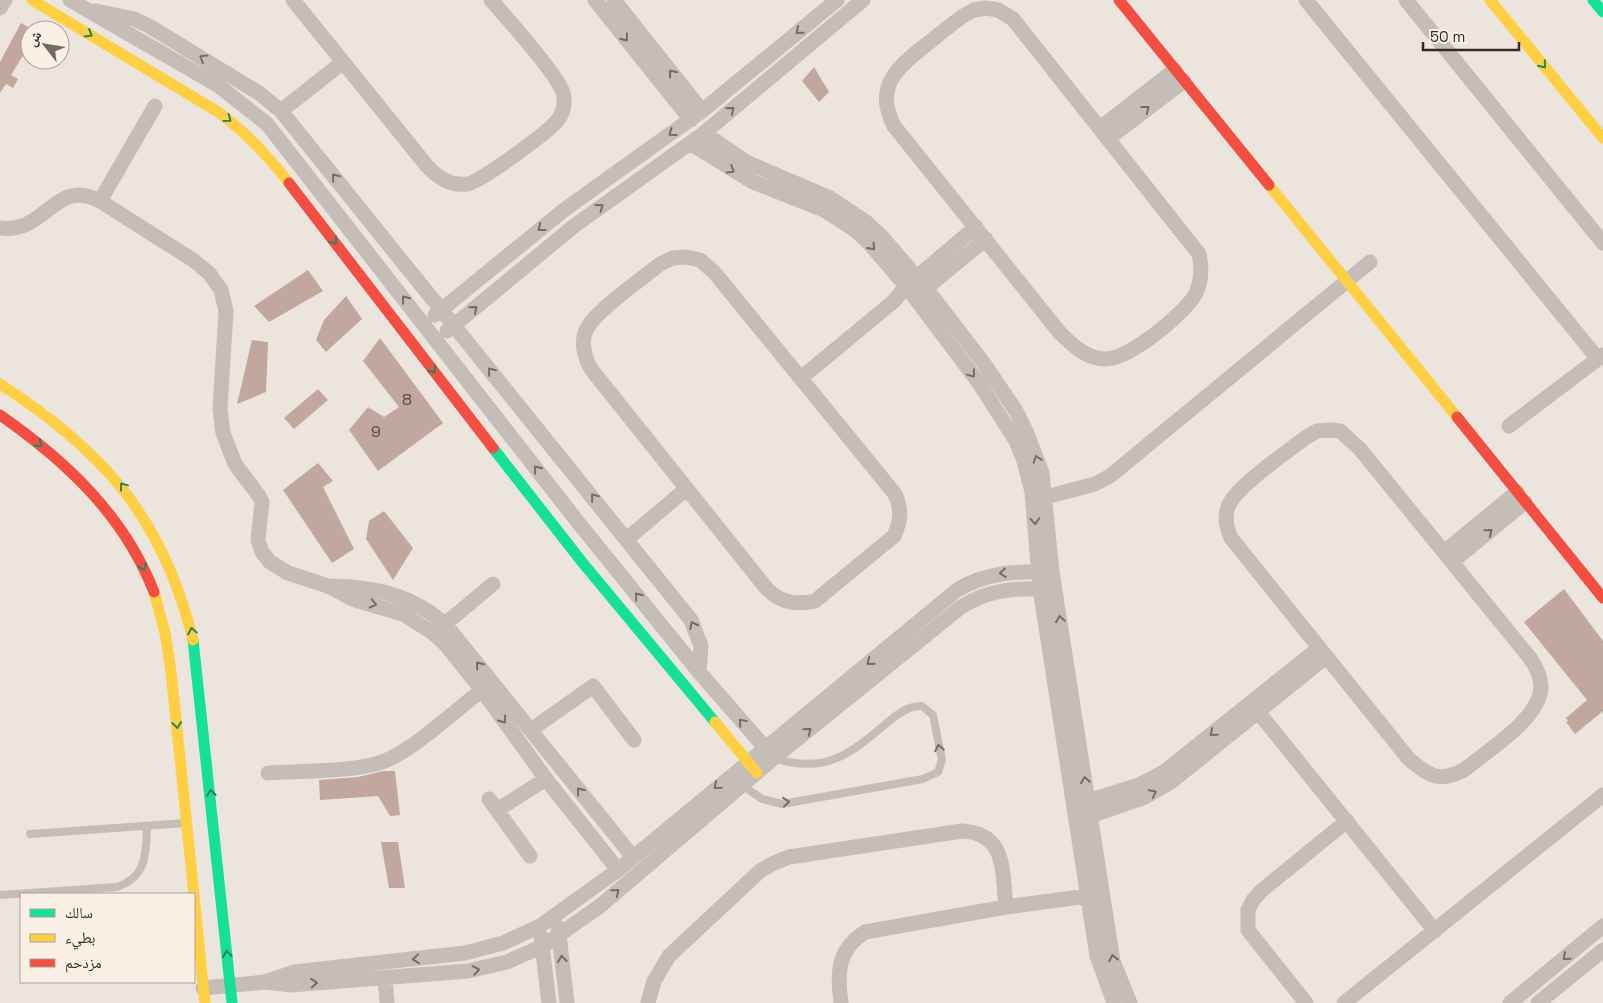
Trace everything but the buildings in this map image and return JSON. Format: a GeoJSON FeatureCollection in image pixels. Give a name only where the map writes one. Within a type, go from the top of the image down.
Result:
{"type":"FeatureCollection","features":[{"type":"Feature","properties":{"kind":"main road"},"geometry":{"type":"LineString","coordinates":[[32,0],[218,112],[252,139],[582,562],[752,767]]}},
{"type":"Feature","properties":{"kind":"main road"},"geometry":{"type":"LineString","coordinates":[[1119,0],[1603,598]]}},
{"type":"Feature","properties":{"kind":"main road"},"geometry":{"type":"LineString","coordinates":[[1490,0],[1603,138]]}},
{"type":"Feature","properties":{"kind":"main road"},"geometry":{"type":"LineString","coordinates":[[1593,0],[1603,12]]}},
{"type":"Feature","properties":{"kind":"main road"},"geometry":{"type":"LineString","coordinates":[[0,384],[50,415],[105,465],[151,526],[174,572],[190,622],[195,647],[232,1003]]}},
{"type":"Feature","properties":{"kind":"main road"},"geometry":{"type":"LineString","coordinates":[[0,415],[42,446],[91,492],[131,544],[148,577],[165,630],[195,893]]}},
{"type":"Feature","properties":{"kind":"main road"},"geometry":{"type":"LineString","coordinates":[[195,898],[204,995]]}},
{"type":"Feature","properties":{"kind":"street"},"geometry":{"type":"LineString","coordinates":[[0,8],[5,0]]}},
{"type":"Feature","properties":{"kind":"street"},"geometry":{"type":"LineString","coordinates":[[70,0],[219,86],[262,120],[280,140],[424,323],[577,521],[768,753]]}},
{"type":"Feature","properties":{"kind":"street"},"geometry":{"type":"LineString","coordinates":[[293,0],[435,175],[456,184],[478,180],[553,125],[562,112],[564,102],[559,83],[491,0]]}},
{"type":"Feature","properties":{"kind":"street"},"geometry":{"type":"LineString","coordinates":[[595,0],[696,115]]}},
{"type":"Feature","properties":{"kind":"street"},"geometry":{"type":"LineString","coordinates":[[614,0],[696,115]]}},
{"type":"Feature","properties":{"kind":"street"},"geometry":{"type":"LineString","coordinates":[[424,323],[442,311],[564,210],[696,115],[836,0]]}},
{"type":"Feature","properties":{"kind":"street"},"geometry":{"type":"LineString","coordinates":[[436,339],[544,248],[704,133],[863,0]]}},
{"type":"Feature","properties":{"kind":"street"},"geometry":{"type":"LineString","coordinates":[[1306,0],[1600,357],[1509,426]]}},
{"type":"Feature","properties":{"kind":"street"},"geometry":{"type":"LineString","coordinates":[[1406,0],[1603,243]]}},
{"type":"Feature","properties":{"kind":"street"},"geometry":{"type":"LineString","coordinates":[[986,8],[998,10],[1009,16],[1196,248],[1201,263],[1200,284],[1189,303],[1137,348],[1122,356],[1104,359],[1087,354],[1060,333],[976,227],[894,126],[886,103],[888,86],[896,71],[944,30],[974,10],[986,8]]}},
{"type":"Feature","properties":{"kind":"street"},"geometry":{"type":"LineString","coordinates":[[87,10],[134,19],[149,26],[259,93],[281,111],[691,620],[701,646],[700,672]]}},
{"type":"Feature","properties":{"kind":"street"},"geometry":{"type":"LineString","coordinates":[[281,111],[343,62]]}},
{"type":"Feature","properties":{"kind":"street"},"geometry":{"type":"LineString","coordinates":[[1105,133],[1179,75]]}},
{"type":"Feature","properties":{"kind":"street"},"geometry":{"type":"LineString","coordinates":[[745,76],[755,89]]}},
{"type":"Feature","properties":{"kind":"street"},"geometry":{"type":"LineString","coordinates":[[100,201],[155,106]]}},
{"type":"Feature","properties":{"kind":"street"},"geometry":{"type":"LineString","coordinates":[[704,133],[746,162],[830,198],[849,209],[882,237],[1016,441],[1024,460],[1032,492],[1045,572],[1097,956],[1114,1003]]}},
{"type":"Feature","properties":{"kind":"street"},"geometry":{"type":"LineString","coordinates":[[690,143],[744,178],[824,210],[840,220],[869,243],[916,287],[985,365],[1016,411],[1035,452],[1042,473],[1046,497],[1045,572]]}},
{"type":"Feature","properties":{"kind":"street"},"geometry":{"type":"LineString","coordinates":[[643,154],[653,168]]}},
{"type":"Feature","properties":{"kind":"street"},"geometry":{"type":"LineString","coordinates":[[0,228],[28,226],[57,202],[71,195],[86,195],[100,201],[193,260],[209,273],[221,290],[226,311],[220,409],[222,433],[235,464],[262,502],[258,533],[259,546],[270,562],[278,568],[328,586],[354,600],[385,607],[419,622],[446,645],[482,690],[546,779],[618,870]]}},
{"type":"Feature","properties":{"kind":"street"},"geometry":{"type":"LineString","coordinates":[[916,287],[976,227]]}},
{"type":"Feature","properties":{"kind":"street"},"geometry":{"type":"LineString","coordinates":[[801,378],[894,301],[986,239]]}},
{"type":"Feature","properties":{"kind":"street"},"geometry":{"type":"LineString","coordinates":[[680,258],[700,260],[714,272],[801,378],[895,494],[900,507],[900,522],[894,536],[815,601],[801,604],[787,602],[774,596],[767,589],[590,369],[584,356],[583,342],[587,328],[596,317],[660,264],[680,258]]}},
{"type":"Feature","properties":{"kind":"street"},"geometry":{"type":"LineString","coordinates":[[1046,497],[1095,484],[1110,476],[1370,262]]}},
{"type":"Feature","properties":{"kind":"street"},"geometry":{"type":"LineString","coordinates":[[1330,430],[1340,432],[1351,440],[1448,557],[1530,658],[1538,672],[1541,686],[1538,702],[1530,715],[1464,770],[1451,776],[1437,777],[1424,772],[1408,758],[1240,550],[1231,538],[1226,524],[1228,507],[1236,494],[1305,438],[1316,431],[1330,430]]}},
{"type":"Feature","properties":{"kind":"street"},"geometry":{"type":"LineString","coordinates":[[627,539],[686,489]]}},
{"type":"Feature","properties":{"kind":"street"},"geometry":{"type":"LineString","coordinates":[[1448,557],[1521,497]]}},
{"type":"Feature","properties":{"kind":"street"},"geometry":{"type":"LineString","coordinates":[[266,982],[294,972],[465,953],[503,943],[540,926],[618,870],[752,767],[965,585],[984,577],[1012,572],[1045,572]]}},
{"type":"Feature","properties":{"kind":"street"},"geometry":{"type":"LineString","coordinates":[[445,624],[493,584]]}},
{"type":"Feature","properties":{"kind":"street"},"geometry":{"type":"LineString","coordinates":[[328,586],[360,587],[401,596],[432,613],[445,624],[633,857]]}},
{"type":"Feature","properties":{"kind":"street"},"geometry":{"type":"LineString","coordinates":[[768,753],[961,607],[994,592],[1010,588],[1047,588]]}},
{"type":"Feature","properties":{"kind":"street"},"geometry":{"type":"LineString","coordinates":[[1047,588],[1089,808],[1113,961],[1130,1003]]}},
{"type":"Feature","properties":{"kind":"street"},"geometry":{"type":"LineString","coordinates":[[951,595],[961,607]]}},
{"type":"Feature","properties":{"kind":"street"},"geometry":{"type":"LineString","coordinates":[[1192,758],[1259,713],[1323,652]]}},
{"type":"Feature","properties":{"kind":"street"},"geometry":{"type":"LineString","coordinates":[[1089,808],[1155,793],[1192,758],[1323,652]]}},
{"type":"Feature","properties":{"kind":"street"},"geometry":{"type":"LineString","coordinates":[[531,730],[593,686],[634,740]]}},
{"type":"Feature","properties":{"kind":"street"},"geometry":{"type":"LineString","coordinates":[[268,773],[359,766],[382,762],[401,753],[482,690]]}},
{"type":"Feature","properties":{"kind":"street"},"geometry":{"type":"LineString","coordinates":[[1259,713],[1435,931]]}},
{"type":"Feature","properties":{"kind":"street"},"geometry":{"type":"LineString","coordinates":[[204,995],[230,985],[266,982],[291,985],[384,979],[488,968],[507,962],[543,946],[600,906],[743,786],[752,767]]}},
{"type":"Feature","properties":{"kind":"street"},"geometry":{"type":"LineString","coordinates":[[530,856],[493,805],[546,779]]}},
{"type":"Feature","properties":{"kind":"street"},"geometry":{"type":"LineString","coordinates":[[1344,1003],[1603,795]]}},
{"type":"Feature","properties":{"kind":"street"},"geometry":{"type":"LineString","coordinates":[[1306,1003],[1248,930],[1248,910],[1253,900],[1261,891],[1347,822]]}},
{"type":"Feature","properties":{"kind":"street"},"geometry":{"type":"LineString","coordinates":[[648,1003],[654,981],[669,956],[760,871],[789,857],[962,831],[974,832],[985,836],[1000,852],[1006,907]]}},
{"type":"Feature","properties":{"kind":"street"},"geometry":{"type":"LineString","coordinates":[[841,1003],[838,980],[841,958],[849,944],[865,932],[1006,907],[1088,896]]}},
{"type":"Feature","properties":{"kind":"street"},"geometry":{"type":"LineString","coordinates":[[556,916],[566,1003]]}},
{"type":"Feature","properties":{"kind":"street"},"geometry":{"type":"LineString","coordinates":[[540,926],[549,1003]]}},
{"type":"Feature","properties":{"kind":"street"},"geometry":{"type":"LineString","coordinates":[[1510,1003],[1603,926]]}},
{"type":"Feature","properties":{"kind":"street"},"geometry":{"type":"LineString","coordinates":[[1538,1003],[1603,950]]}},
{"type":"Feature","properties":{"kind":"street"},"geometry":{"type":"LineString","coordinates":[[384,979],[386,1003]]}},
{"type":"Feature","properties":{"kind":"lane"},"geometry":{"type":"LineString","coordinates":[[743,786],[762,800],[782,804],[923,779],[938,772],[942,760],[933,715],[922,706],[902,710],[841,758],[809,765],[768,753]]}},
{"type":"Feature","properties":{"kind":"lane"},"geometry":{"type":"LineString","coordinates":[[30,834],[188,823]]}},
{"type":"Feature","properties":{"kind":"lane"},"geometry":{"type":"LineString","coordinates":[[30,893],[118,887],[126,884],[133,880],[143,866],[147,826]]}},
{"type":"Feature","properties":{"kind":"lane"},"geometry":{"type":"LineString","coordinates":[[0,895],[20,894]]}},
{"type":"Feature","properties":{"kind":"traffic: fast"},"geometry":{"type":"LineString","coordinates":[[1593,0],[1603,12]]}},
{"type":"Feature","properties":{"kind":"traffic: fast"},"geometry":{"type":"LineString","coordinates":[[493,448],[582,562],[715,722]]}},
{"type":"Feature","properties":{"kind":"traffic: fast"},"geometry":{"type":"LineString","coordinates":[[193,640],[232,1003]]}},
{"type":"Feature","properties":{"kind":"traffic: slow"},"geometry":{"type":"LineString","coordinates":[[32,0],[218,112],[256,145],[289,183]]}},
{"type":"Feature","properties":{"kind":"traffic: slow"},"geometry":{"type":"LineString","coordinates":[[1490,0],[1603,138]]}},
{"type":"Feature","properties":{"kind":"traffic: slow"},"geometry":{"type":"LineString","coordinates":[[1269,185],[1457,417]]}},
{"type":"Feature","properties":{"kind":"traffic: slow"},"geometry":{"type":"LineString","coordinates":[[0,384],[37,409],[70,435],[99,462],[124,491],[146,523],[165,558],[180,597],[193,640]]}},
{"type":"Feature","properties":{"kind":"traffic: slow"},"geometry":{"type":"LineString","coordinates":[[154,592],[165,633],[171,671],[194,893]]}},
{"type":"Feature","properties":{"kind":"traffic: slow"},"geometry":{"type":"LineString","coordinates":[[715,722],[757,773]]}},
{"type":"Feature","properties":{"kind":"traffic: slow"},"geometry":{"type":"LineString","coordinates":[[195,905],[205,1003]]}},
{"type":"Feature","properties":{"kind":"traffic: jam"},"geometry":{"type":"LineString","coordinates":[[1119,0],[1269,185]]}},
{"type":"Feature","properties":{"kind":"traffic: jam"},"geometry":{"type":"LineString","coordinates":[[289,183],[493,448]]}},
{"type":"Feature","properties":{"kind":"traffic: jam"},"geometry":{"type":"LineString","coordinates":[[0,415],[48,451],[90,492],[127,538],[154,592]]}},
{"type":"Feature","properties":{"kind":"traffic: jam"},"geometry":{"type":"LineString","coordinates":[[1457,417],[1603,598]]}}]}
